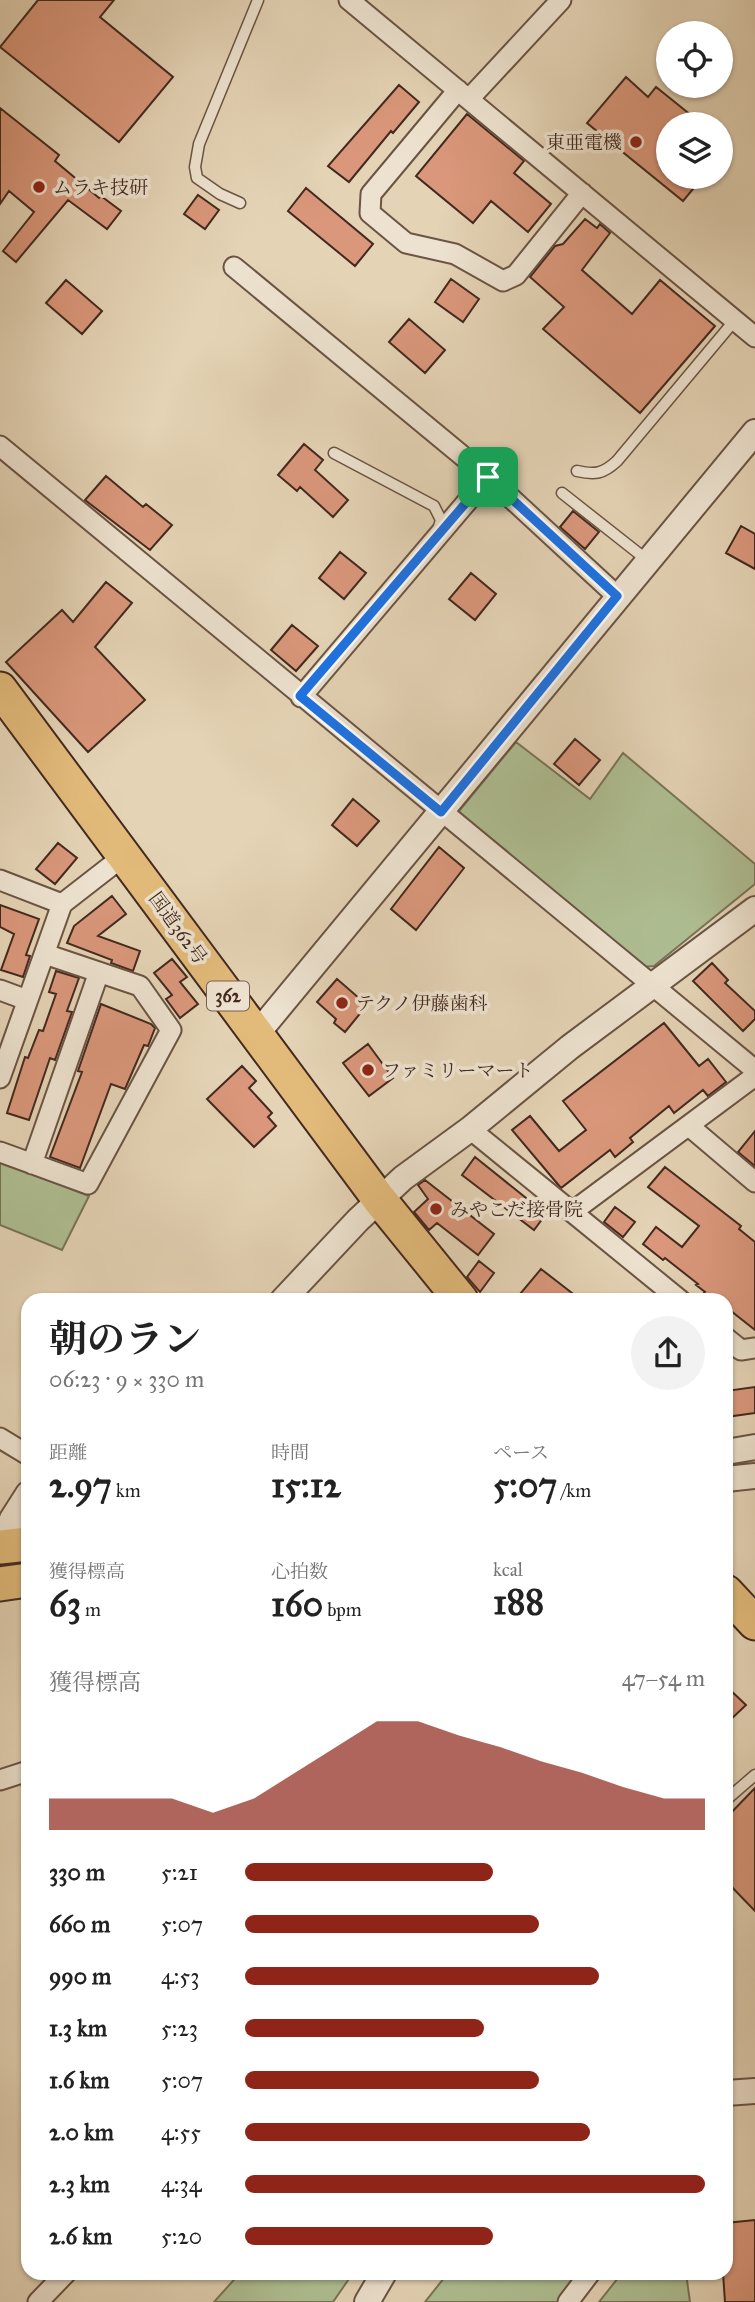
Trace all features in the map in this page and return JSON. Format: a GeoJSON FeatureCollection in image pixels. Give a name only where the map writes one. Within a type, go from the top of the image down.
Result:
{"type":"FeatureCollection","features":[{"type":"Feature","properties":{"kind":"highway","name":"国道362号"},"geometry":{"type":"LineString","coordinates":[[0,689],[379,1199],[455,1293]]}},
{"type":"Feature","properties":{"kind":"highway"},"geometry":{"type":"LineString","coordinates":[[0,1547],[21,1545]]}},
{"type":"Feature","properties":{"kind":"highway"},"geometry":{"type":"LineString","coordinates":[[0,1584],[21,1581]]}},
{"type":"Feature","properties":{"kind":"highway"},"geometry":{"type":"LineString","coordinates":[[733,1599],[755,1623]]}},
{"type":"Feature","properties":{"kind":"street"},"geometry":{"type":"LineString","coordinates":[[349,0],[755,337]]}},
{"type":"Feature","properties":{"kind":"street"},"geometry":{"type":"LineString","coordinates":[[561,0],[463,94],[371,194],[370,213],[406,243],[455,254],[503,281],[516,275],[582,193]]}},
{"type":"Feature","properties":{"kind":"street"},"geometry":{"type":"LineString","coordinates":[[234,267],[488,477],[617,596]]}},
{"type":"Feature","properties":{"kind":"street"},"geometry":{"type":"LineString","coordinates":[[256,1035],[755,432]]}},
{"type":"Feature","properties":{"kind":"street"},"geometry":{"type":"LineString","coordinates":[[0,446],[755,1070]]}},
{"type":"Feature","properties":{"kind":"street"},"geometry":{"type":"LineString","coordinates":[[300,696],[488,477]]}},
{"type":"Feature","properties":{"kind":"street"},"geometry":{"type":"LineString","coordinates":[[0,1078],[62,904],[125,855]]}},
{"type":"Feature","properties":{"kind":"street"},"geometry":{"type":"LineString","coordinates":[[0,880],[62,904]]}},
{"type":"Feature","properties":{"kind":"street"},"geometry":{"type":"LineString","coordinates":[[289,1293],[379,1199],[403,1178],[470,1129],[570,1046],[755,909]]}},
{"type":"Feature","properties":{"kind":"street"},"geometry":{"type":"LineString","coordinates":[[0,1152],[88,1184],[170,1030],[140,986],[45,954]]}},
{"type":"Feature","properties":{"kind":"street"},"geometry":{"type":"LineString","coordinates":[[32,1164],[99,972]]}},
{"type":"Feature","properties":{"kind":"street"},"geometry":{"type":"LineString","coordinates":[[0,990],[27,1000]]}},
{"type":"Feature","properties":{"kind":"street"},"geometry":{"type":"LineString","coordinates":[[572,1212],[755,1076]]}},
{"type":"Feature","properties":{"kind":"street"},"geometry":{"type":"LineString","coordinates":[[688,1126],[755,1182]]}},
{"type":"Feature","properties":{"kind":"street"},"geometry":{"type":"LineString","coordinates":[[470,1129],[671,1293]]}},
{"type":"Feature","properties":{"kind":"street"},"geometry":{"type":"LineString","coordinates":[[733,1344],[741,1350],[755,1348]]}},
{"type":"Feature","properties":{"kind":"street"},"geometry":{"type":"LineString","coordinates":[[0,1438],[21,1451]]}},
{"type":"Feature","properties":{"kind":"street"},"geometry":{"type":"LineString","coordinates":[[733,1451],[755,1447]]}},
{"type":"Feature","properties":{"kind":"street"},"geometry":{"type":"LineString","coordinates":[[733,1478],[755,1476]]}},
{"type":"Feature","properties":{"kind":"street"},"geometry":{"type":"LineString","coordinates":[[0,1547],[21,1505]]}},
{"type":"Feature","properties":{"kind":"street"},"geometry":{"type":"LineString","coordinates":[[0,1780],[21,1773]]}},
{"type":"Feature","properties":{"kind":"street"},"geometry":{"type":"LineString","coordinates":[[733,2093],[755,2091]]}},
{"type":"Feature","properties":{"kind":"street"},"geometry":{"type":"LineString","coordinates":[[38,2302],[59,2280]]}},
{"type":"Feature","properties":{"kind":"street"},"geometry":{"type":"LineString","coordinates":[[367,2302],[380,2280]]}},
{"type":"Feature","properties":{"kind":"street"},"geometry":{"type":"LineString","coordinates":[[568,2302],[585,2280]]}},
{"type":"Feature","properties":{"kind":"lane"},"geometry":{"type":"LineString","coordinates":[[240,203],[208,187],[197,178],[195,167],[199,144],[258,0]]}},
{"type":"Feature","properties":{"kind":"lane"},"geometry":{"type":"LineString","coordinates":[[577,471],[594,475],[606,472],[734,320]]}},
{"type":"Feature","properties":{"kind":"lane"},"geometry":{"type":"LineString","coordinates":[[334,453],[433,506],[441,520],[434,540]]}},
{"type":"Feature","properties":{"kind":"lane"},"geometry":{"type":"LineString","coordinates":[[562,493],[647,561]]}},
{"type":"Feature","properties":{"kind":"lane"},"geometry":{"type":"LineString","coordinates":[[733,1794],[755,1774]]}},
{"type":"Feature","properties":{"kind":"green space"},"geometry":{"type":"Polygon","coordinates":[[[516,742],[590,799],[623,753],[755,864],[755,884],[654,966],[642,967],[462,817],[459,811],[516,742]]]}},
{"type":"Feature","properties":{"kind":"green space"},"geometry":{"type":"Polygon","coordinates":[[[0,1162],[89,1196],[62,1250],[0,1225],[0,1162]]]}},
{"type":"Feature","properties":{"kind":"green space"},"geometry":{"type":"Polygon","coordinates":[[[234,2280],[348,2280],[333,2302],[214,2302],[234,2280]]]}},
{"type":"Feature","properties":{"kind":"green space"},"geometry":{"type":"Polygon","coordinates":[[[442,2280],[576,2280],[559,2302],[425,2302],[442,2280]]]}},
{"type":"Feature","properties":{"kind":"green space"},"geometry":{"type":"Polygon","coordinates":[[[616,2280],[687,2280],[690,2302],[599,2302],[616,2280]]]}},
{"type":"Feature","properties":{"kind":"building"},"geometry":{"type":"Polygon","coordinates":[[[38,0],[114,0],[100,17],[173,77],[119,142],[0,47],[38,0]]]}},
{"type":"Feature","properties":{"kind":"building","name":"東亜電機"},"geometry":{"type":"Polygon","coordinates":[[[626,77],[648,97],[656,87],[656,98],[670,98],[687,112],[656,112],[656,179],[587,123],[626,77]]]}},
{"type":"Feature","properties":{"kind":"building"},"geometry":{"type":"Polygon","coordinates":[[[399,85],[419,102],[349,182],[328,166],[399,85]]]}},
{"type":"Feature","properties":{"kind":"building","name":"ムラキ技研"},"geometry":{"type":"Polygon","coordinates":[[[0,108],[59,155],[55,161],[99,198],[101,196],[121,211],[107,229],[68,200],[16,262],[3,251],[34,212],[9,191],[0,204],[0,108]]]}},
{"type":"Feature","properties":{"kind":"building"},"geometry":{"type":"Polygon","coordinates":[[[467,114],[524,161],[514,173],[551,204],[528,232],[491,201],[473,223],[416,176],[467,114]]]}},
{"type":"Feature","properties":{"kind":"building"},"geometry":{"type":"Polygon","coordinates":[[[306,188],[373,244],[355,266],[288,211],[306,188]]]}},
{"type":"Feature","properties":{"kind":"building","name":"東亜電機"},"geometry":{"type":"Polygon","coordinates":[[[668,189],[693,189],[683,201],[668,189]]]}},
{"type":"Feature","properties":{"kind":"building"},"geometry":{"type":"Polygon","coordinates":[[[198,195],[219,210],[205,229],[184,214],[198,195]]]}},
{"type":"Feature","properties":{"kind":"building"},"geometry":{"type":"Polygon","coordinates":[[[585,219],[597,228],[600,224],[610,233],[582,270],[632,314],[660,280],[715,326],[640,413],[543,329],[564,307],[530,277],[555,246],[563,244],[585,219]]]}},
{"type":"Feature","properties":{"kind":"building"},"geometry":{"type":"Polygon","coordinates":[[[451,279],[479,299],[463,322],[435,302],[451,279]]]}},
{"type":"Feature","properties":{"kind":"building"},"geometry":{"type":"Polygon","coordinates":[[[66,280],[102,311],[82,334],[46,303],[66,280]]]}},
{"type":"Feature","properties":{"kind":"building"},"geometry":{"type":"Polygon","coordinates":[[[409,319],[445,350],[425,373],[389,342],[409,319]]]}},
{"type":"Feature","properties":{"kind":"building"},"geometry":{"type":"Polygon","coordinates":[[[304,444],[323,460],[315,470],[348,500],[333,517],[300,487],[297,491],[278,475],[304,444]]]}},
{"type":"Feature","properties":{"kind":"building"},"geometry":{"type":"Polygon","coordinates":[[[106,476],[143,507],[146,504],[172,525],[150,550],[85,500],[106,476]]]}},
{"type":"Feature","properties":{"kind":"building"},"geometry":{"type":"Polygon","coordinates":[[[573,511],[599,532],[585,549],[560,527],[573,511]]]}},
{"type":"Feature","properties":{"kind":"building"},"geometry":{"type":"Polygon","coordinates":[[[741,526],[755,534],[755,569],[726,553],[741,526]]]}},
{"type":"Feature","properties":{"kind":"building"},"geometry":{"type":"Polygon","coordinates":[[[340,552],[366,573],[344,599],[319,578],[340,552]]]}},
{"type":"Feature","properties":{"kind":"building"},"geometry":{"type":"Polygon","coordinates":[[[471,573],[496,594],[475,620],[449,599],[471,573]]]}},
{"type":"Feature","properties":{"kind":"building"},"geometry":{"type":"Polygon","coordinates":[[[106,582],[132,603],[95,647],[145,700],[88,752],[6,662],[62,610],[73,622],[106,582]]]}},
{"type":"Feature","properties":{"kind":"building"},"geometry":{"type":"Polygon","coordinates":[[[292,625],[318,646],[296,671],[271,650],[292,625]]]}},
{"type":"Feature","properties":{"kind":"building"},"geometry":{"type":"Polygon","coordinates":[[[575,739],[600,760],[579,785],[554,764],[575,739]]]}},
{"type":"Feature","properties":{"kind":"building"},"geometry":{"type":"Polygon","coordinates":[[[353,799],[379,821],[357,846],[332,825],[353,799]]]}},
{"type":"Feature","properties":{"kind":"building"},"geometry":{"type":"Polygon","coordinates":[[[58,843],[77,858],[55,884],[36,869],[58,843]]]}},
{"type":"Feature","properties":{"kind":"building"},"geometry":{"type":"Polygon","coordinates":[[[439,847],[464,868],[416,930],[391,909],[439,847]]]}},
{"type":"Feature","properties":{"kind":"building"},"geometry":{"type":"Polygon","coordinates":[[[112,896],[126,914],[98,936],[140,951],[133,971],[67,943],[74,926],[112,896]]]}},
{"type":"Feature","properties":{"kind":"building"},"geometry":{"type":"Polygon","coordinates":[[[0,905],[39,919],[26,955],[30,956],[23,977],[1,970],[14,934],[0,927],[0,905]]]}},
{"type":"Feature","properties":{"kind":"building"},"geometry":{"type":"Polygon","coordinates":[[[172,959],[187,977],[180,982],[198,1004],[180,1018],[166,999],[172,995],[154,973],[172,959]]]}},
{"type":"Feature","properties":{"kind":"building"},"geometry":{"type":"Polygon","coordinates":[[[712,963],[728,980],[725,983],[755,1011],[755,1019],[743,1031],[693,981],[712,963]]]}},
{"type":"Feature","properties":{"kind":"building"},"geometry":{"type":"Polygon","coordinates":[[[56,971],[79,978],[67,1011],[72,1012],[55,1060],[50,1058],[29,1120],[7,1113],[25,1057],[28,1058],[39,1030],[43,1031],[56,994],[49,992],[56,971]]]}},
{"type":"Feature","properties":{"kind":"building","name":"テクノ伊藤歯科"},"geometry":{"type":"Polygon","coordinates":[[[337,979],[367,1005],[345,1032],[334,1023],[336,1019],[317,1002],[337,979]]]}},
{"type":"Feature","properties":{"kind":"building"},"geometry":{"type":"Polygon","coordinates":[[[101,1004],[155,1028],[148,1046],[144,1045],[125,1089],[111,1084],[80,1168],[50,1157],[82,1072],[78,1071],[101,1004]]]}},
{"type":"Feature","properties":{"kind":"building"},"geometry":{"type":"Polygon","coordinates":[[[664,1023],[699,1066],[708,1059],[726,1082],[708,1096],[703,1090],[674,1113],[669,1106],[630,1138],[633,1142],[615,1157],[610,1150],[561,1188],[512,1130],[530,1116],[559,1151],[586,1130],[563,1101],[664,1023]]]}},
{"type":"Feature","properties":{"kind":"building","name":"ファミリーマート"},"geometry":{"type":"Polygon","coordinates":[[[368,1044],[393,1078],[369,1096],[343,1063],[368,1044]]]}},
{"type":"Feature","properties":{"kind":"building"},"geometry":{"type":"Polygon","coordinates":[[[242,1066],[256,1081],[249,1088],[272,1113],[268,1117],[276,1126],[254,1147],[207,1099],[242,1066]]]}},
{"type":"Feature","properties":{"kind":"building"},"geometry":{"type":"Polygon","coordinates":[[[755,1131],[755,1166],[738,1152],[755,1131]]]}},
{"type":"Feature","properties":{"kind":"building"},"geometry":{"type":"Polygon","coordinates":[[[475,1157],[546,1214],[534,1230],[462,1175],[475,1157]]]}},
{"type":"Feature","properties":{"kind":"building"},"geometry":{"type":"Polygon","coordinates":[[[665,1167],[741,1226],[739,1229],[755,1242],[755,1330],[733,1313],[733,1293],[704,1293],[696,1285],[698,1284],[643,1244],[656,1227],[682,1247],[699,1226],[648,1187],[665,1167]]]}},
{"type":"Feature","properties":{"kind":"building"},"geometry":{"type":"Polygon","coordinates":[[[425,1180],[494,1234],[478,1255],[437,1223],[429,1230],[414,1212],[428,1199],[418,1185],[425,1180]]]}},
{"type":"Feature","properties":{"kind":"building"},"geometry":{"type":"Polygon","coordinates":[[[615,1207],[635,1222],[623,1237],[604,1222],[615,1207]]]}},
{"type":"Feature","properties":{"kind":"building"},"geometry":{"type":"Polygon","coordinates":[[[479,1261],[494,1273],[480,1292],[467,1277],[479,1261]]]}},
{"type":"Feature","properties":{"kind":"building"},"geometry":{"type":"Polygon","coordinates":[[[541,1269],[572,1293],[521,1293],[541,1269]]]}},
{"type":"Feature","properties":{"kind":"building"},"geometry":{"type":"Polygon","coordinates":[[[755,1387],[755,1413],[733,1416],[733,1390],[755,1387]]]}},
{"type":"Feature","properties":{"kind":"building"},"geometry":{"type":"Polygon","coordinates":[[[733,1693],[746,1705],[733,1717],[733,1693]]]}},
{"type":"Feature","properties":{"kind":"building"},"geometry":{"type":"Polygon","coordinates":[[[755,1788],[755,1911],[733,1888],[733,1811],[755,1788]]]}},
{"type":"Feature","properties":{"kind":"building"},"geometry":{"type":"Polygon","coordinates":[[[755,2220],[755,2302],[725,2302],[723,2280],[733,2280],[733,2222],[755,2220]]]}},
{"type":"Feature","properties":{"kind":"place","name":"東亜電機"},"geometry":{"type":"Point","coordinates":[636,142]}},
{"type":"Feature","properties":{"kind":"place","name":"ムラキ技研"},"geometry":{"type":"Point","coordinates":[39,187]}},
{"type":"Feature","properties":{"kind":"place","name":"テクノ伊藤歯科"},"geometry":{"type":"Point","coordinates":[342,1003]}},
{"type":"Feature","properties":{"kind":"place","name":"ファミリーマート"},"geometry":{"type":"Point","coordinates":[368,1070]}},
{"type":"Feature","properties":{"kind":"place","name":"みやこだ接骨院"},"geometry":{"type":"Point","coordinates":[436,1209]}},
{"type":"Feature","properties":{"kind":"route"},"geometry":{"type":"LineString","coordinates":[[488,477],[617,596],[441,812],[300,696],[488,477]]}}]}
